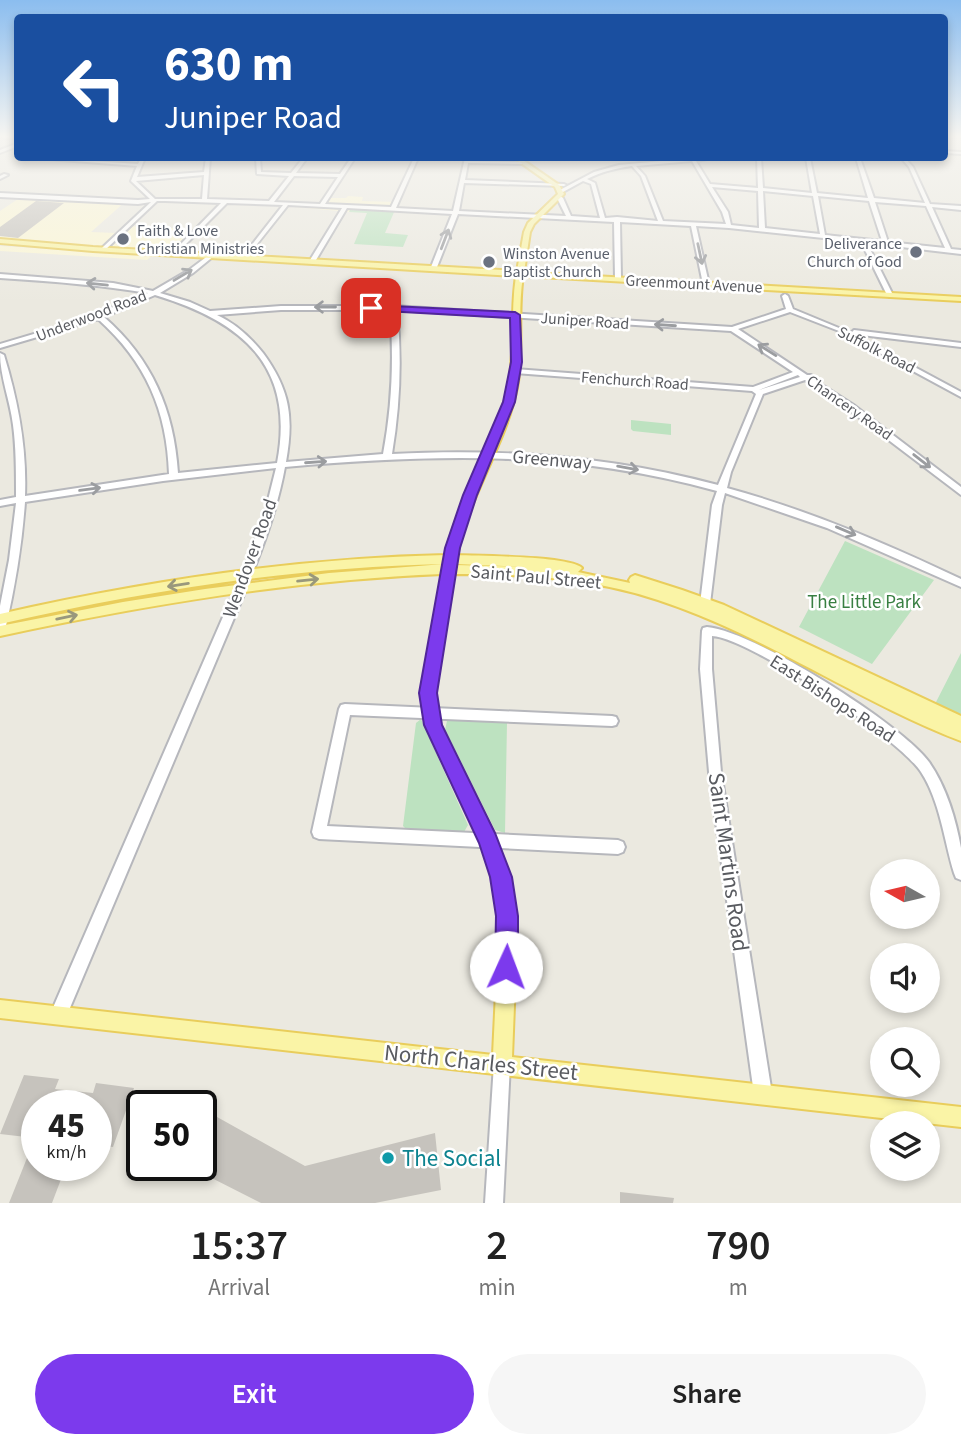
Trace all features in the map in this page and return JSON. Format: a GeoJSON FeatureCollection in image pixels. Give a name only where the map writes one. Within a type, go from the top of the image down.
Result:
{"type":"FeatureCollection","features":[{"type":"Feature","properties":{"kind":"main road"},"geometry":{"type":"LineString","coordinates":[[502,1064],[506,904],[501,877],[488,840],[439,739],[430,713],[430,671],[448,565],[463,513],[504,418],[515,371],[515,315],[527,232],[561,195],[559,191]]}},
{"type":"Feature","properties":{"kind":"main road","name":"Greenmount Avenue"},"geometry":{"type":"LineString","coordinates":[[0,242],[961,299]]}},
{"type":"Feature","properties":{"kind":"main road","name":"Saint Paul Street"},"geometry":{"type":"LineString","coordinates":[[1,624],[102,610],[243,582],[361,575],[448,565],[548,565],[590,570],[653,584],[704,607],[897,706],[961,734]]}},
{"type":"Feature","properties":{"kind":"main road","name":"Saint Paul Street"},"geometry":{"type":"LineString","coordinates":[[704,607],[787,638],[903,698],[961,723]]}},
{"type":"Feature","properties":{"kind":"main road","name":"North Charles Street"},"geometry":{"type":"LineString","coordinates":[[0,1009],[961,1117]]}},
{"type":"Feature","properties":{"kind":"street"},"geometry":{"type":"LineString","coordinates":[[145,191],[155,201]]}},
{"type":"Feature","properties":{"kind":"street"},"geometry":{"type":"LineString","coordinates":[[204,200],[205,191]]}},
{"type":"Feature","properties":{"kind":"street"},"geometry":{"type":"LineString","coordinates":[[270,203],[279,191]]}},
{"type":"Feature","properties":{"kind":"street"},"geometry":{"type":"LineString","coordinates":[[322,205],[331,191]]}},
{"type":"Feature","properties":{"kind":"street"},"geometry":{"type":"LineString","coordinates":[[393,208],[401,191]]}},
{"type":"Feature","properties":{"kind":"street"},"geometry":{"type":"LineString","coordinates":[[434,267],[456,211],[460,191]]}},
{"type":"Feature","properties":{"kind":"street"},"geometry":{"type":"LineString","coordinates":[[569,217],[561,195],[571,191]]}},
{"type":"Feature","properties":{"kind":"street"},"geometry":{"type":"LineString","coordinates":[[595,191],[603,219]]}},
{"type":"Feature","properties":{"kind":"street"},"geometry":{"type":"LineString","coordinates":[[649,191],[661,222]]}},
{"type":"Feature","properties":{"kind":"street"},"geometry":{"type":"LineString","coordinates":[[713,191],[726,214],[729,226]]}},
{"type":"Feature","properties":{"kind":"street"},"geometry":{"type":"LineString","coordinates":[[761,191],[762,230]]}},
{"type":"Feature","properties":{"kind":"street"},"geometry":{"type":"LineString","coordinates":[[780,191],[961,208]]}},
{"type":"Feature","properties":{"kind":"street"},"geometry":{"type":"LineString","coordinates":[[814,191],[823,237]]}},
{"type":"Feature","properties":{"kind":"street"},"geometry":{"type":"LineString","coordinates":[[869,191],[887,244]]}},
{"type":"Feature","properties":{"kind":"street"},"geometry":{"type":"LineString","coordinates":[[922,191],[949,251]]}},
{"type":"Feature","properties":{"kind":"street"},"geometry":{"type":"LineString","coordinates":[[0,195],[155,201],[204,200],[617,219],[729,226],[961,252]]}},
{"type":"Feature","properties":{"kind":"street"},"geometry":{"type":"LineString","coordinates":[[105,248],[155,201]]}},
{"type":"Feature","properties":{"kind":"street"},"geometry":{"type":"LineString","coordinates":[[176,252],[226,201]]}},
{"type":"Feature","properties":{"kind":"street"},"geometry":{"type":"LineString","coordinates":[[246,256],[287,204]]}},
{"type":"Feature","properties":{"kind":"street"},"geometry":{"type":"LineString","coordinates":[[313,260],[346,206]]}},
{"type":"Feature","properties":{"kind":"street"},"geometry":{"type":"LineString","coordinates":[[617,219],[618,278]]}},
{"type":"Feature","properties":{"kind":"street"},"geometry":{"type":"LineString","coordinates":[[694,224],[706,284]]}},
{"type":"Feature","properties":{"kind":"street"},"geometry":{"type":"LineString","coordinates":[[863,241],[890,295]]}},
{"type":"Feature","properties":{"kind":"street","name":"Underwood Road"},"geometry":{"type":"LineString","coordinates":[[0,346],[99,316],[152,293],[186,274],[213,254]]}},
{"type":"Feature","properties":{"kind":"street"},"geometry":{"type":"LineString","coordinates":[[0,283],[4,277]]}},
{"type":"Feature","properties":{"kind":"street","name":"Wendover Road"},"geometry":{"type":"LineString","coordinates":[[4,277],[91,283],[152,293],[210,313],[248,341],[273,372],[285,415],[281,465],[266,522],[58,1016]]}},
{"type":"Feature","properties":{"kind":"street"},"geometry":{"type":"LineString","coordinates":[[785,296],[790,310]]}},
{"type":"Feature","properties":{"kind":"street","name":"Juniper Road"},"geometry":{"type":"LineString","coordinates":[[210,313],[281,308],[393,308],[733,329],[790,310]]}},
{"type":"Feature","properties":{"kind":"street"},"geometry":{"type":"LineString","coordinates":[[387,457],[398,376],[393,308]]}},
{"type":"Feature","properties":{"kind":"street","name":"Suffolk Road"},"geometry":{"type":"LineString","coordinates":[[790,310],[841,330],[961,395]]}},
{"type":"Feature","properties":{"kind":"street"},"geometry":{"type":"LineString","coordinates":[[99,316],[133,350],[157,390],[173,450],[174,477]]}},
{"type":"Feature","properties":{"kind":"street","name":"Chancery Road"},"geometry":{"type":"LineString","coordinates":[[733,329],[877,426],[961,492]]}},
{"type":"Feature","properties":{"kind":"street"},"geometry":{"type":"LineString","coordinates":[[841,330],[895,339],[961,345]]}},
{"type":"Feature","properties":{"kind":"street"},"geometry":{"type":"LineString","coordinates":[[0,355],[16,412],[22,449],[23,499],[1,624]]}},
{"type":"Feature","properties":{"kind":"street","name":"Fenchurch Road"},"geometry":{"type":"LineString","coordinates":[[515,371],[757,391]]}},
{"type":"Feature","properties":{"kind":"street"},"geometry":{"type":"LineString","coordinates":[[704,607],[712,530],[722,488],[757,391],[804,375]]}},
{"type":"Feature","properties":{"kind":"street","name":"Greenway"},"geometry":{"type":"LineString","coordinates":[[0,503],[174,477],[387,457],[487,455],[602,463],[722,488],[837,527],[961,583]]}},
{"type":"Feature","properties":{"kind":"street","name":"East Bishops Road"},"geometry":{"type":"LineString","coordinates":[[709,629],[745,642],[801,674],[882,726],[915,755],[931,778],[961,873]]}},
{"type":"Feature","properties":{"kind":"street","name":"Saint Martins Road"},"geometry":{"type":"LineString","coordinates":[[709,629],[706,634],[706,669],[714,761],[763,1094]]}},
{"type":"Feature","properties":{"kind":"street"},"geometry":{"type":"LineString","coordinates":[[612,721],[345,709],[319,832],[618,847]]}},
{"type":"Feature","properties":{"kind":"street"},"geometry":{"type":"LineString","coordinates":[[494,1203],[502,1064]]}},
{"type":"Feature","properties":{"kind":"shaded area"},"geometry":{"type":"Polygon","coordinates":[[[21,197],[125,202],[91,232],[116,233],[125,226],[198,229],[176,252],[0,242],[0,211],[21,197]]]}},
{"type":"Feature","properties":{"kind":"shaded area"},"geometry":{"type":"Polygon","coordinates":[[[363,197],[362,201],[398,202],[395,210],[351,208],[349,212],[285,206],[287,203],[322,205],[327,198],[363,197]]]}},
{"type":"Feature","properties":{"kind":"shaded area"},"geometry":{"type":"Polygon","coordinates":[[[0,246],[153,255],[147,260],[0,251],[0,246]]]}},
{"type":"Feature","properties":{"kind":"green space"},"geometry":{"type":"Polygon","coordinates":[[[351,208],[395,210],[385,233],[408,235],[403,247],[354,244],[367,213],[349,212],[351,208]]]}},
{"type":"Feature","properties":{"kind":"green space"},"geometry":{"type":"Polygon","coordinates":[[[631,420],[671,424],[671,435],[633,431],[631,420]]]}},
{"type":"Feature","properties":{"kind":"green space","name":"The Little Park"},"geometry":{"type":"Polygon","coordinates":[[[845,541],[934,580],[872,664],[799,627],[845,541]]]}},
{"type":"Feature","properties":{"kind":"green space"},"geometry":{"type":"Polygon","coordinates":[[[961,653],[961,714],[935,704],[961,653]]]}},
{"type":"Feature","properties":{"kind":"green space"},"geometry":{"type":"Polygon","coordinates":[[[421,719],[468,825],[464,832],[407,830],[403,826],[416,723],[421,719]]]}},
{"type":"Feature","properties":{"kind":"green space"},"geometry":{"type":"Polygon","coordinates":[[[447,721],[507,723],[505,833],[495,830],[445,730],[447,721]]]}},
{"type":"Feature","properties":{"kind":"building"},"geometry":{"type":"Polygon","coordinates":[[[36,201],[64,203],[18,238],[0,236],[0,227],[36,201]]]}},
{"type":"Feature","properties":{"kind":"building"},"geometry":{"type":"Polygon","coordinates":[[[24,1075],[59,1079],[55,1089],[64,1090],[21,1090],[21,1136],[0,1134],[24,1075]]]}},
{"type":"Feature","properties":{"kind":"building"},"geometry":{"type":"Polygon","coordinates":[[[96,1083],[134,1088],[126,1090],[126,1110],[113,1147],[112,1090],[94,1090],[96,1083]]]}},
{"type":"Feature","properties":{"kind":"building","name":"The Social"},"geometry":{"type":"Polygon","coordinates":[[[217,1117],[305,1166],[435,1133],[441,1190],[375,1203],[261,1203],[217,1181],[217,1117]]]}},
{"type":"Feature","properties":{"kind":"building"},"geometry":{"type":"Polygon","coordinates":[[[21,1173],[21,1181],[60,1181],[52,1203],[9,1203],[21,1173]]]}},
{"type":"Feature","properties":{"kind":"building"},"geometry":{"type":"Polygon","coordinates":[[[620,1192],[674,1198],[673,1203],[620,1203],[620,1192]]]}},
{"type":"Feature","properties":{"kind":"place","name":"Faith & Love Christian Ministries"},"geometry":{"type":"Point","coordinates":[123,239]}},
{"type":"Feature","properties":{"kind":"place","name":"Deliverance Church of God"},"geometry":{"type":"Point","coordinates":[916,252]}},
{"type":"Feature","properties":{"kind":"place","name":"Winston Avenue Baptist Church"},"geometry":{"type":"Point","coordinates":[489,262]}},
{"type":"Feature","properties":{"kind":"place","name":"The Social"},"geometry":{"type":"Point","coordinates":[388,1158]}},
{"type":"Feature","properties":{"kind":"route"},"geometry":{"type":"LineString","coordinates":[[371,308],[515,315],[516,362],[509,402],[463,513],[453,548],[438,621],[428,693],[433,725],[488,840],[501,877],[507,916],[506,967]]}}]}
